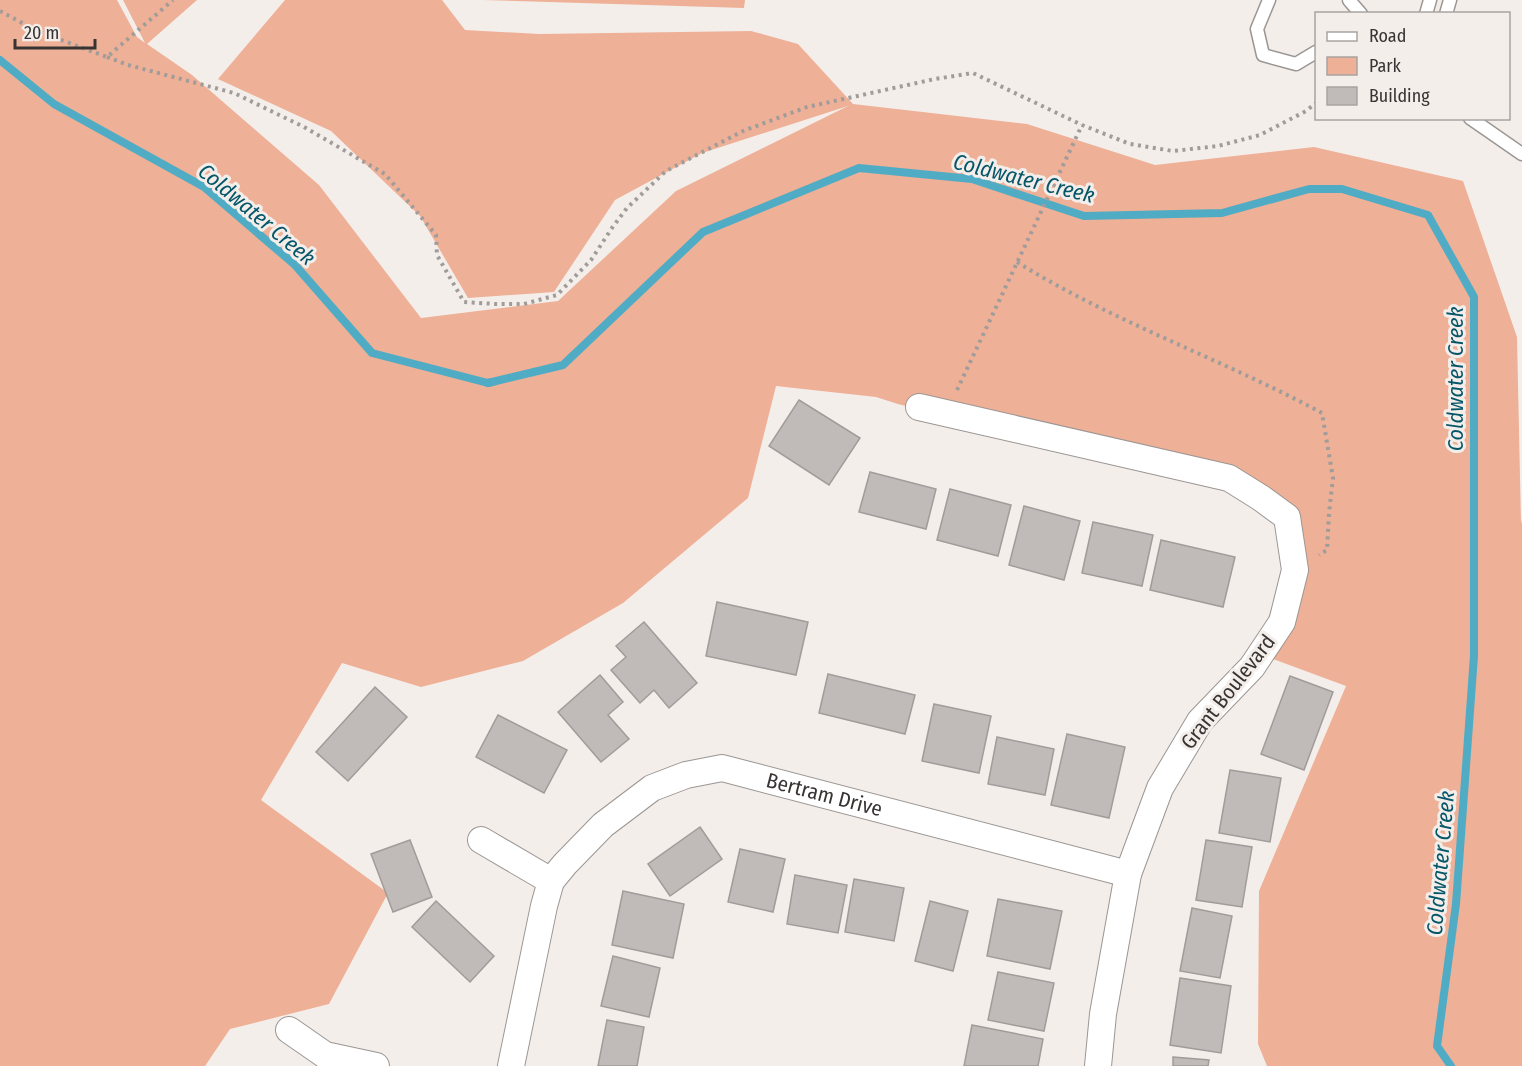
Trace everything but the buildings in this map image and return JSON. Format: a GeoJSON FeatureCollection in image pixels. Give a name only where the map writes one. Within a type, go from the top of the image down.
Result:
{"type":"FeatureCollection","features":[{"type":"Feature","properties":{"kind":"street","name":"Grant Boulevard"},"geometry":{"type":"LineString","coordinates":[[919,407],[1228,478],[1287,517],[1295,570],[1282,622],[1252,667],[1200,721],[1160,788],[1128,874],[1103,1014],[1098,1066]]}},
{"type":"Feature","properties":{"kind":"street","name":"Bertram Drive"},"geometry":{"type":"LineString","coordinates":[[511,1066],[551,880],[603,825],[652,788],[686,775],[722,768],[1128,874]]}},
{"type":"Feature","properties":{"kind":"street"},"geometry":{"type":"LineString","coordinates":[[481,840],[551,880]]}},
{"type":"Feature","properties":{"kind":"street"},"geometry":{"type":"LineString","coordinates":[[289,1030],[325,1056],[376,1066]]}},
{"type":"Feature","properties":{"kind":"lane"},"geometry":{"type":"LineString","coordinates":[[1269,0],[1257,29],[1263,55],[1296,64],[1315,53]]}},
{"type":"Feature","properties":{"kind":"lane"},"geometry":{"type":"LineString","coordinates":[[1348,0],[1359,12]]}},
{"type":"Feature","properties":{"kind":"lane"},"geometry":{"type":"LineString","coordinates":[[1473,120],[1522,154]]}},
{"type":"Feature","properties":{"kind":"path"},"geometry":{"type":"LineString","coordinates":[[107,57],[173,0]]}},
{"type":"Feature","properties":{"kind":"path"},"geometry":{"type":"LineString","coordinates":[[0,11],[37,31],[128,65],[234,93],[304,127],[385,174],[436,235],[437,255],[464,302],[524,304],[557,295],[591,260],[627,208],[666,171],[743,131],[807,107],[935,79],[973,74],[1082,125],[1130,144],[1173,151],[1218,146],[1260,135],[1315,104]]}},
{"type":"Feature","properties":{"kind":"path"},"geometry":{"type":"LineString","coordinates":[[946,413],[1082,125]]}},
{"type":"Feature","properties":{"kind":"path"},"geometry":{"type":"LineString","coordinates":[[1017,262],[1052,284],[1279,390],[1322,413],[1333,478],[1327,550],[1295,570]]}},
{"type":"Feature","properties":{"kind":"green space"},"geometry":{"type":"Polygon","coordinates":[[[0,0],[117,0],[137,37],[145,43],[123,0],[197,0],[147,44],[192,75],[319,185],[421,318],[558,301],[676,191],[848,106],[702,153],[615,200],[554,292],[468,298],[420,216],[331,131],[218,79],[285,0],[442,0],[465,30],[539,34],[751,31],[798,44],[853,104],[1027,124],[1155,165],[1314,147],[1463,181],[1517,337],[1521,524],[1522,519],[1522,1066],[1267,1066],[1258,1044],[1259,891],[1346,686],[1273,659],[1254,656],[1287,568],[1283,526],[1255,494],[876,397],[776,386],[748,498],[623,603],[523,661],[421,687],[342,663],[261,800],[388,893],[329,1004],[230,1029],[205,1066],[0,1066],[0,0]]]}},
{"type":"Feature","properties":{"kind":"green space"},"geometry":{"type":"Polygon","coordinates":[[[482,0],[745,0],[744,8],[482,0]]]}},
{"type":"Feature","properties":{"kind":"waterway","name":"Coldwater Creek"},"geometry":{"type":"LineString","coordinates":[[0,60],[54,104],[204,187],[295,265],[372,353],[488,383],[492,382]]}},
{"type":"Feature","properties":{"kind":"waterway","name":"Coldwater Creek"},"geometry":{"type":"LineString","coordinates":[[488,383],[563,365],[703,232],[859,168],[972,179],[1084,216],[1222,213],[1309,189],[1342,189],[1428,215],[1474,297],[1474,656],[1456,904],[1437,1046],[1451,1066]]}}]}
